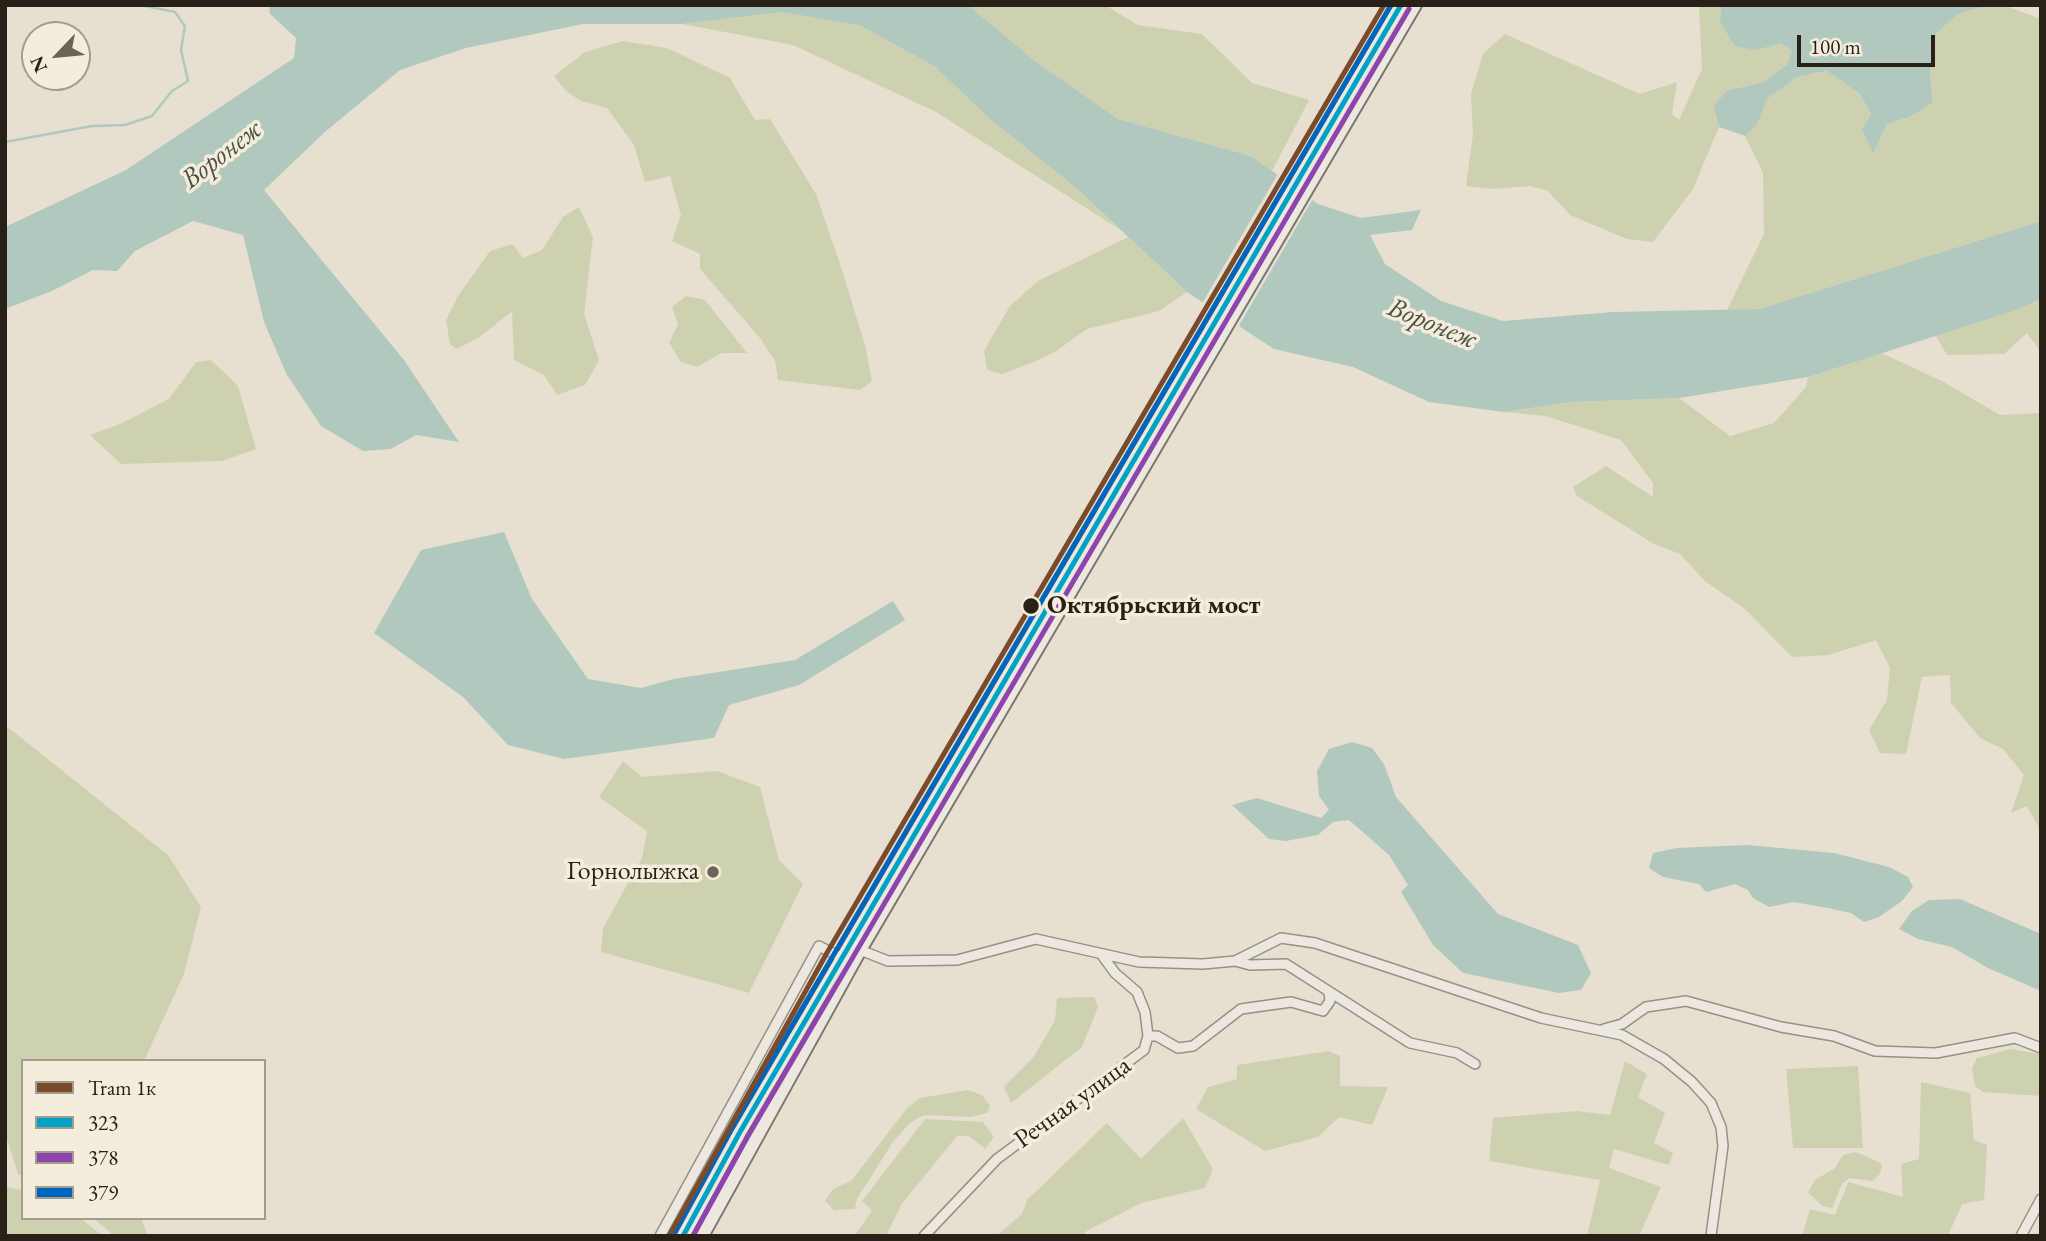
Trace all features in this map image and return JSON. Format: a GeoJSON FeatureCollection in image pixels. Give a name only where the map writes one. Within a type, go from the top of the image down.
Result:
{"type":"FeatureCollection","features":[{"type":"Feature","properties":{"kind":"main road"},"geometry":{"type":"LineString","coordinates":[[702,1236],[915,846],[1401,5]]}},
{"type":"Feature","properties":{"kind":"main road"},"geometry":{"type":"LineString","coordinates":[[683,1236],[842,958],[915,846],[1415,5]]}},
{"type":"Feature","properties":{"kind":"street"},"geometry":{"type":"LineString","coordinates":[[1236,961],[1281,938],[1315,943],[1541,1017],[1622,1035],[1664,1059],[1692,1082],[1711,1103],[1721,1126],[1723,1146],[1711,1236]]}},
{"type":"Feature","properties":{"kind":"street"},"geometry":{"type":"LineString","coordinates":[[860,950],[888,961],[957,960],[1036,939],[1049,940],[1101,956],[1177,964],[1236,961],[1250,965],[1286,964],[1410,1043],[1457,1053],[1475,1064]]}},
{"type":"Feature","properties":{"kind":"street"},"geometry":{"type":"LineString","coordinates":[[660,1236],[818,946],[842,958]]}},
{"type":"Feature","properties":{"kind":"street","name":"Речная улица"},"geometry":{"type":"LineString","coordinates":[[924,1236],[997,1159],[1144,1050],[1148,1036],[1145,1012],[1137,992],[1115,973],[1101,956]]}},
{"type":"Feature","properties":{"kind":"street"},"geometry":{"type":"LineString","coordinates":[[1148,1036],[1157,1037],[1178,1048],[1193,1046],[1241,1009],[1291,1002],[1323,1011],[1331,1001],[1329,992]]}},
{"type":"Feature","properties":{"kind":"street"},"geometry":{"type":"LineString","coordinates":[[1601,1029],[1622,1024],[1646,1007],[1686,1001],[1781,1027],[1834,1036],[1875,1051],[1936,1053],[2015,1038],[2041,1048]]}},
{"type":"Feature","properties":{"kind":"street"},"geometry":{"type":"LineString","coordinates":[[2021,1236],[2041,1199]]}},
{"type":"Feature","properties":{"kind":"green space"},"geometry":{"type":"Polygon","coordinates":[[[968,5],[1105,5],[1138,25],[1202,34],[1252,83],[1309,100],[1272,171],[1251,156],[1118,119],[1034,60],[968,5]]]}},
{"type":"Feature","properties":{"kind":"green space"},"geometry":{"type":"Polygon","coordinates":[[[1699,5],[1721,5],[1720,22],[1756,50],[1781,44],[1793,49],[1787,65],[1761,83],[1728,90],[1715,105],[1719,127],[1693,189],[1653,242],[1627,239],[1570,215],[1548,191],[1530,186],[1492,189],[1466,186],[1473,134],[1471,94],[1483,54],[1505,34],[1640,94],[1677,82],[1672,114],[1679,120],[1702,69],[1699,5]]]}},
{"type":"Feature","properties":{"kind":"green space"},"geometry":{"type":"Polygon","coordinates":[[[2003,5],[2041,19],[2041,221],[1759,309],[1727,310],[1764,234],[1763,173],[1745,136],[1757,125],[1767,99],[1797,77],[1827,71],[1860,94],[1871,116],[1862,129],[1873,152],[1887,124],[1912,116],[1933,102],[1930,74],[1936,34],[1959,13],[2003,5]]]}},
{"type":"Feature","properties":{"kind":"green space"},"geometry":{"type":"Polygon","coordinates":[[[782,12],[861,26],[934,66],[991,120],[1076,188],[1119,229],[936,112],[793,45],[682,24],[782,12]]]}},
{"type":"Feature","properties":{"kind":"green space"},"geometry":{"type":"Polygon","coordinates":[[[623,41],[667,48],[730,78],[755,120],[770,119],[816,194],[842,270],[865,345],[872,381],[860,390],[778,380],[775,361],[760,338],[700,269],[700,254],[672,241],[681,215],[670,176],[645,182],[634,145],[607,108],[581,101],[566,91],[554,76],[585,52],[623,41]]]}},
{"type":"Feature","properties":{"kind":"green space"},"geometry":{"type":"Polygon","coordinates":[[[579,207],[593,237],[584,314],[599,360],[585,385],[557,395],[544,375],[514,360],[512,311],[480,337],[457,349],[450,344],[446,320],[458,296],[490,251],[513,244],[523,258],[542,250],[563,217],[579,207]]]}},
{"type":"Feature","properties":{"kind":"green space"},"geometry":{"type":"Polygon","coordinates":[[[1128,237],[1187,292],[1159,311],[1087,329],[1055,352],[1029,364],[1002,374],[987,370],[984,351],[1010,306],[1038,281],[1128,237]]]}},
{"type":"Feature","properties":{"kind":"green space"},"geometry":{"type":"Polygon","coordinates":[[[686,296],[705,300],[747,353],[722,353],[697,367],[681,362],[669,343],[678,324],[672,307],[686,296]]]}},
{"type":"Feature","properties":{"kind":"green space"},"geometry":{"type":"Polygon","coordinates":[[[2041,299],[2041,352],[2027,333],[2004,354],[1947,355],[1936,336],[2041,299]]]}},
{"type":"Feature","properties":{"kind":"green space"},"geometry":{"type":"Polygon","coordinates":[[[1881,353],[1942,381],[2000,415],[2041,413],[2041,832],[2027,806],[2011,813],[2024,775],[2003,749],[1980,738],[1951,703],[1950,675],[1922,677],[1906,754],[1880,753],[1869,730],[1887,700],[1890,668],[1876,640],[1829,655],[1792,657],[1745,609],[1705,581],[1680,554],[1654,544],[1577,496],[1573,487],[1606,466],[1653,497],[1653,483],[1621,440],[1546,416],[1504,412],[1572,402],[1679,398],[1730,436],[1774,423],[1806,387],[1808,377],[1881,353]]]}},
{"type":"Feature","properties":{"kind":"green space"},"geometry":{"type":"Polygon","coordinates":[[[211,360],[238,386],[256,449],[222,461],[121,464],[90,435],[120,424],[169,399],[196,362],[211,360]]]}},
{"type":"Feature","properties":{"kind":"green space"},"geometry":{"type":"Polygon","coordinates":[[[5,725],[168,855],[201,907],[184,974],[145,1059],[21,1059],[21,1175],[18,1174],[5,1133],[5,725]]]}},
{"type":"Feature","properties":{"kind":"green space","name":"Горнолыжка"},"geometry":{"type":"Polygon","coordinates":[[[623,761],[642,777],[717,771],[760,787],[779,860],[803,884],[749,993],[601,952],[603,928],[642,858],[647,831],[599,797],[623,761]]]}},
{"type":"Feature","properties":{"kind":"green space"},"geometry":{"type":"Polygon","coordinates":[[[1094,997],[1098,1007],[1082,1047],[1011,1103],[1004,1087],[1033,1058],[1055,1020],[1057,998],[1094,997]]]}},
{"type":"Feature","properties":{"kind":"green space"},"geometry":{"type":"Polygon","coordinates":[[[2010,1049],[2041,1054],[2041,1096],[1983,1092],[1975,1086],[1972,1068],[1977,1058],[2010,1049]]]}},
{"type":"Feature","properties":{"kind":"green space"},"geometry":{"type":"Polygon","coordinates":[[[1329,1051],[1340,1056],[1340,1086],[1388,1087],[1372,1125],[1339,1117],[1318,1137],[1265,1151],[1196,1109],[1208,1087],[1237,1079],[1237,1065],[1329,1051]]]}},
{"type":"Feature","properties":{"kind":"green space"},"geometry":{"type":"Polygon","coordinates":[[[1625,1061],[1647,1074],[1638,1097],[1665,1113],[1654,1143],[1673,1153],[1669,1165],[1614,1149],[1609,1168],[1661,1187],[1639,1236],[1587,1236],[1600,1180],[1489,1161],[1493,1118],[1577,1111],[1610,1115],[1625,1061]]]}},
{"type":"Feature","properties":{"kind":"green space"},"geometry":{"type":"Polygon","coordinates":[[[1858,1066],[1863,1148],[1793,1148],[1786,1069],[1858,1066]]]}},
{"type":"Feature","properties":{"kind":"green space"},"geometry":{"type":"Polygon","coordinates":[[[1921,1082],[1970,1093],[1974,1140],[1987,1145],[1984,1200],[1962,1204],[1948,1236],[1802,1236],[1810,1209],[1835,1215],[1848,1182],[1903,1197],[1901,1164],[1919,1159],[1921,1082]]]}},
{"type":"Feature","properties":{"kind":"green space"},"geometry":{"type":"Polygon","coordinates":[[[968,1090],[982,1095],[990,1106],[987,1113],[971,1117],[924,1115],[910,1123],[893,1142],[857,1199],[855,1209],[834,1210],[825,1201],[832,1190],[852,1180],[907,1108],[920,1098],[968,1090]]]}},
{"type":"Feature","properties":{"kind":"green space"},"geometry":{"type":"Polygon","coordinates":[[[1183,1118],[1213,1169],[1205,1188],[1141,1203],[1085,1232],[1085,1236],[996,1236],[1022,1214],[1027,1200],[1107,1123],[1141,1159],[1183,1118]]]}},
{"type":"Feature","properties":{"kind":"green space"},"geometry":{"type":"Polygon","coordinates":[[[925,1119],[983,1122],[994,1137],[985,1149],[969,1136],[957,1136],[901,1205],[886,1236],[854,1236],[872,1211],[862,1201],[925,1119]]]}},
{"type":"Feature","properties":{"kind":"green space"},"geometry":{"type":"Polygon","coordinates":[[[1856,1152],[1879,1162],[1882,1165],[1880,1174],[1873,1181],[1849,1178],[1842,1184],[1832,1208],[1822,1206],[1808,1192],[1815,1180],[1835,1168],[1843,1155],[1856,1152]]]}},
{"type":"Feature","properties":{"kind":"green space"},"geometry":{"type":"Polygon","coordinates":[[[5,1187],[21,1190],[21,1220],[83,1220],[103,1236],[5,1236],[5,1187]]]}},
{"type":"Feature","properties":{"kind":"green space"},"geometry":{"type":"Polygon","coordinates":[[[95,1220],[142,1220],[148,1236],[114,1236],[95,1220]]]}},
{"type":"Feature","properties":{"kind":"water","name":"Воронеж"},"geometry":{"type":"Polygon","coordinates":[[[269,5],[968,5],[1034,60],[1118,119],[1251,156],[1318,204],[1361,218],[1421,210],[1412,230],[1370,235],[1385,264],[1441,301],[1503,321],[1613,312],[1759,309],[2041,221],[2041,299],[2007,313],[1808,377],[1679,398],[1572,402],[1504,412],[1429,402],[1353,367],[1274,349],[1187,292],[1076,188],[991,120],[934,66],[861,26],[782,12],[682,24],[583,24],[466,48],[400,70],[326,131],[264,190],[404,360],[459,442],[416,435],[391,449],[363,451],[321,426],[287,375],[264,322],[243,235],[193,221],[135,251],[117,271],[93,270],[52,291],[5,309],[5,227],[126,170],[294,58],[296,38],[270,14],[269,5]]]}},
{"type":"Feature","properties":{"kind":"water"},"geometry":{"type":"Polygon","coordinates":[[[1721,5],[1993,5],[1959,13],[1936,34],[1930,74],[1933,102],[1912,116],[1887,124],[1873,153],[1862,129],[1871,115],[1860,94],[1827,71],[1797,77],[1767,99],[1757,125],[1745,136],[1719,127],[1714,105],[1728,90],[1761,83],[1787,65],[1792,50],[1781,44],[1756,50],[1735,46],[1720,22],[1721,5]]]}},
{"type":"Feature","properties":{"kind":"water"},"geometry":{"type":"Polygon","coordinates":[[[504,532],[532,599],[588,679],[641,688],[674,679],[795,660],[893,601],[905,620],[799,685],[729,705],[714,738],[564,759],[508,745],[463,697],[374,633],[421,550],[504,532]]]}},
{"type":"Feature","properties":{"kind":"water"},"geometry":{"type":"Polygon","coordinates":[[[1352,742],[1372,748],[1384,764],[1396,797],[1498,914],[1578,945],[1591,973],[1581,990],[1559,993],[1463,973],[1433,945],[1401,892],[1408,885],[1389,855],[1349,820],[1333,822],[1318,835],[1286,841],[1269,839],[1232,805],[1257,798],[1321,818],[1329,810],[1319,796],[1317,771],[1329,749],[1352,742]]]}},
{"type":"Feature","properties":{"kind":"water"},"geometry":{"type":"Polygon","coordinates":[[[1748,845],[1834,853],[1889,867],[1908,877],[1913,887],[1902,901],[1879,917],[1864,922],[1851,913],[1793,902],[1769,907],[1753,898],[1748,890],[1735,884],[1706,892],[1699,884],[1663,877],[1649,868],[1653,853],[1676,848],[1748,845]]]}},
{"type":"Feature","properties":{"kind":"water"},"geometry":{"type":"Polygon","coordinates":[[[1960,899],[2041,934],[2041,991],[1988,968],[1952,947],[1918,939],[1899,929],[1912,911],[1929,900],[1960,899]]]}},
{"type":"Feature","properties":{"kind":"pier"},"geometry":{"type":"Polygon","coordinates":[[[1279,172],[1314,197],[1237,329],[1201,305],[1279,172]]]}},
{"type":"Feature","properties":{"kind":"waterway"},"geometry":{"type":"LineString","coordinates":[[5,142],[92,126],[125,125],[152,116],[172,91],[188,81],[181,50],[185,26],[175,12],[140,5]]}},
{"type":"Feature","properties":{"kind":"tram line","name":"1к"},"geometry":{"type":"LineString","coordinates":[[669,1236],[828,951],[1384,5]]}},
{"type":"Feature","properties":{"kind":"transit line","name":"379"},"geometry":{"type":"LineString","coordinates":[[675,1232],[732,1128],[1391,5]]}},
{"type":"Feature","properties":{"kind":"transit line","name":"323"},"geometry":{"type":"LineString","coordinates":[[683,1236],[740,1132],[1401,5]]}},
{"type":"Feature","properties":{"kind":"transit line","name":"378"},"geometry":{"type":"LineString","coordinates":[[693,1236],[748,1136],[1409,9]]}},
{"type":"Feature","properties":{"kind":"place","name":"Октябрьский мост"},"geometry":{"type":"Point","coordinates":[1031,606]}},
{"type":"Feature","properties":{"kind":"place","name":"Горнолыжка"},"geometry":{"type":"Point","coordinates":[713,872]}}]}
